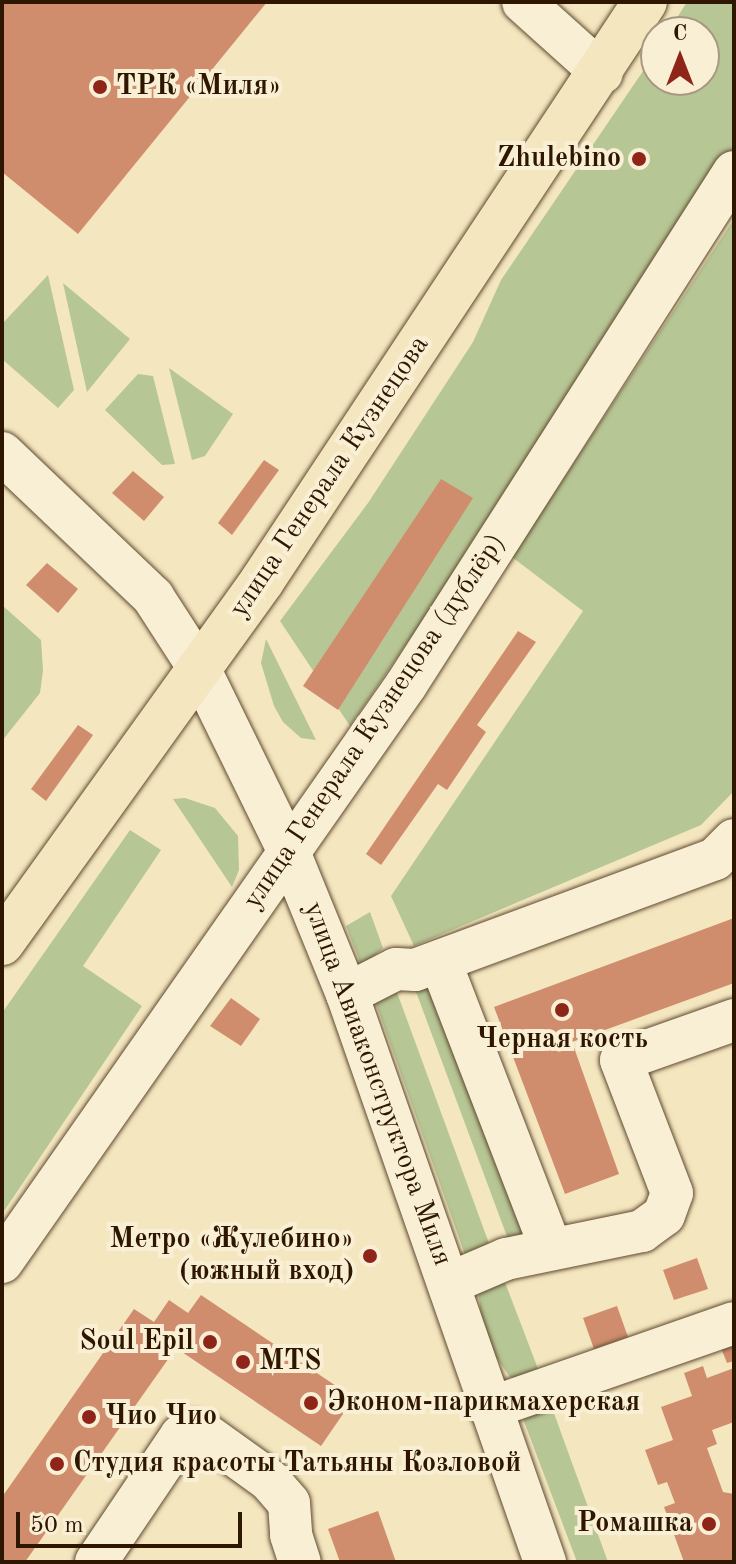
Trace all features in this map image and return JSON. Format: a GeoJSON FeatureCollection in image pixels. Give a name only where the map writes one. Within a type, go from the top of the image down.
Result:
{"type":"FeatureCollection","features":[{"type":"Feature","properties":{"kind":"main road","name":"улица Генерала Кузнецова"},"geometry":{"type":"LineString","coordinates":[[2,943],[199,668],[602,73],[645,2]]}},
{"type":"Feature","properties":{"kind":"street"},"geometry":{"type":"LineString","coordinates":[[523,2],[602,73]]}},
{"type":"Feature","properties":{"kind":"street","name":"улица Генерала Кузнецова (дублёр)"},"geometry":{"type":"LineString","coordinates":[[2,1262],[406,685],[734,172]]}},
{"type":"Feature","properties":{"kind":"street","name":"улица Авиаконструктора Миля"},"geometry":{"type":"LineString","coordinates":[[2,453],[153,597],[199,668],[289,852],[347,994],[545,1562]]}},
{"type":"Feature","properties":{"kind":"street"},"geometry":{"type":"LineString","coordinates":[[347,994],[396,969],[440,961],[728,861]]}},
{"type":"Feature","properties":{"kind":"street"},"geometry":{"type":"LineString","coordinates":[[440,961],[551,1249]]}},
{"type":"Feature","properties":{"kind":"street"},"geometry":{"type":"LineString","coordinates":[[450,1283],[506,1259],[642,1231],[664,1215],[672,1193],[621,1060],[734,1020]]}},
{"type":"Feature","properties":{"kind":"street"},"geometry":{"type":"LineString","coordinates":[[490,1408],[734,1323]]}},
{"type":"Feature","properties":{"kind":"street"},"geometry":{"type":"LineString","coordinates":[[96,1562],[181,1436],[192,1431],[205,1434],[269,1480],[289,1503],[291,1535],[300,1562]]}},
{"type":"Feature","properties":{"kind":"green space"},"geometry":{"type":"Polygon","coordinates":[[[687,2],[734,2],[734,149],[560,421],[350,726],[280,621],[368,503],[473,342],[501,280],[640,76],[640,96],[720,96],[720,16],[678,16],[687,2]]]}},
{"type":"Feature","properties":{"kind":"green space"},"geometry":{"type":"Polygon","coordinates":[[[734,219],[734,791],[701,825],[414,946],[391,896],[583,611],[512,557],[734,219]]]}},
{"type":"Feature","properties":{"kind":"green space"},"geometry":{"type":"Polygon","coordinates":[[[48,275],[74,390],[58,408],[2,359],[2,324],[48,275]]]}},
{"type":"Feature","properties":{"kind":"green space"},"geometry":{"type":"Polygon","coordinates":[[[63,283],[130,339],[87,392],[63,283]]]}},
{"type":"Feature","properties":{"kind":"green space"},"geometry":{"type":"Polygon","coordinates":[[[169,368],[233,414],[205,456],[192,460],[169,368]]]}},
{"type":"Feature","properties":{"kind":"green space"},"geometry":{"type":"Polygon","coordinates":[[[138,374],[153,376],[175,464],[162,465],[105,410],[138,374]]]}},
{"type":"Feature","properties":{"kind":"green space"},"geometry":{"type":"Polygon","coordinates":[[[2,605],[41,640],[43,670],[40,693],[2,741],[2,605]]]}},
{"type":"Feature","properties":{"kind":"green space"},"geometry":{"type":"Polygon","coordinates":[[[266,639],[316,740],[301,738],[283,722],[274,706],[261,663],[266,639]]]}},
{"type":"Feature","properties":{"kind":"green space"},"geometry":{"type":"Polygon","coordinates":[[[185,798],[215,808],[238,836],[239,870],[232,887],[173,799],[185,798]]]}},
{"type":"Feature","properties":{"kind":"green space"},"geometry":{"type":"Polygon","coordinates":[[[130,830],[161,850],[83,966],[142,1006],[2,1214],[2,1013],[130,830]]]}},
{"type":"Feature","properties":{"kind":"green space"},"geometry":{"type":"Polygon","coordinates":[[[370,912],[383,948],[362,967],[346,926],[370,912]]]}},
{"type":"Feature","properties":{"kind":"green space"},"geometry":{"type":"Polygon","coordinates":[[[426,979],[525,1222],[522,1242],[512,1250],[412,981],[426,979]]]}},
{"type":"Feature","properties":{"kind":"green space"},"geometry":{"type":"Polygon","coordinates":[[[395,987],[494,1257],[469,1266],[373,995],[395,987]]]}},
{"type":"Feature","properties":{"kind":"green space"},"geometry":{"type":"Polygon","coordinates":[[[501,1272],[540,1374],[529,1379],[510,1377],[493,1353],[481,1317],[478,1288],[501,1272]]]}},
{"type":"Feature","properties":{"kind":"green space"},"geometry":{"type":"Polygon","coordinates":[[[551,1405],[608,1562],[577,1562],[522,1416],[551,1405]]]}},
{"type":"Feature","properties":{"kind":"building","name":"ТРК «Миля»"},"geometry":{"type":"Polygon","coordinates":[[[2,2],[267,2],[78,234],[2,172],[2,2]]]}},
{"type":"Feature","properties":{"kind":"building"},"geometry":{"type":"Polygon","coordinates":[[[264,460],[279,470],[232,535],[218,523],[264,460]]]}},
{"type":"Feature","properties":{"kind":"building"},"geometry":{"type":"Polygon","coordinates":[[[133,471],[164,497],[144,521],[112,493],[133,471]]]}},
{"type":"Feature","properties":{"kind":"building"},"geometry":{"type":"Polygon","coordinates":[[[441,479],[473,498],[338,710],[303,686],[441,479]]]}},
{"type":"Feature","properties":{"kind":"building"},"geometry":{"type":"Polygon","coordinates":[[[47,563],[78,589],[58,613],[26,585],[47,563]]]}},
{"type":"Feature","properties":{"kind":"building"},"geometry":{"type":"Polygon","coordinates":[[[518,631],[536,642],[477,725],[486,732],[447,790],[438,784],[381,865],[366,854],[518,631]]]}},
{"type":"Feature","properties":{"kind":"building"},"geometry":{"type":"Polygon","coordinates":[[[78,725],[93,735],[46,801],[31,789],[78,725]]]}},
{"type":"Feature","properties":{"kind":"building"},"geometry":{"type":"Polygon","coordinates":[[[734,918],[734,983],[572,1042],[619,1174],[565,1194],[494,1007],[734,918]]]}},
{"type":"Feature","properties":{"kind":"building"},"geometry":{"type":"Polygon","coordinates":[[[231,998],[260,1019],[241,1046],[210,1026],[231,998]]]}},
{"type":"Feature","properties":{"kind":"building"},"geometry":{"type":"Polygon","coordinates":[[[697,1258],[708,1289],[674,1300],[663,1270],[697,1258]]]}},
{"type":"Feature","properties":{"kind":"building"},"geometry":{"type":"Polygon","coordinates":[[[201,1295],[354,1398],[321,1446],[176,1348],[25,1562],[2,1562],[2,1497],[134,1309],[154,1322],[169,1300],[188,1313],[201,1295]]]}},
{"type":"Feature","properties":{"kind":"building"},"geometry":{"type":"Polygon","coordinates":[[[617,1306],[628,1337],[594,1349],[583,1318],[617,1306]]]}},
{"type":"Feature","properties":{"kind":"building"},"geometry":{"type":"Polygon","coordinates":[[[734,1344],[734,1361],[727,1363],[721,1348],[734,1344]]]}},
{"type":"Feature","properties":{"kind":"building"},"geometry":{"type":"Polygon","coordinates":[[[703,1366],[707,1378],[734,1368],[734,1422],[712,1430],[717,1444],[707,1448],[723,1492],[734,1494],[734,1562],[684,1562],[664,1507],[675,1503],[667,1482],[658,1485],[645,1450],[673,1440],[661,1407],[692,1396],[684,1373],[703,1366]]]}},
{"type":"Feature","properties":{"kind":"building"},"geometry":{"type":"Polygon","coordinates":[[[378,1511],[396,1562],[340,1562],[328,1529],[378,1511]]]}},
{"type":"Feature","properties":{"kind":"place","name":"ТРК «Миля»"},"geometry":{"type":"Point","coordinates":[100,87]}},
{"type":"Feature","properties":{"kind":"place","name":"Zhulebino"},"geometry":{"type":"Point","coordinates":[639,159]}},
{"type":"Feature","properties":{"kind":"place","name":"Черная кость"},"geometry":{"type":"Point","coordinates":[562,1010]}},
{"type":"Feature","properties":{"kind":"place","name":"Метро «Жулебино» (южный вход)"},"geometry":{"type":"Point","coordinates":[370,1256]}},
{"type":"Feature","properties":{"kind":"place","name":"Soul Epil"},"geometry":{"type":"Point","coordinates":[210,1342]}},
{"type":"Feature","properties":{"kind":"place","name":"MTS"},"geometry":{"type":"Point","coordinates":[243,1362]}},
{"type":"Feature","properties":{"kind":"place","name":"Эконом-парикмахерская"},"geometry":{"type":"Point","coordinates":[311,1403]}},
{"type":"Feature","properties":{"kind":"place","name":"Чио Чио"},"geometry":{"type":"Point","coordinates":[89,1417]}},
{"type":"Feature","properties":{"kind":"place","name":"Студия красоты Татьяны Козловой"},"geometry":{"type":"Point","coordinates":[57,1464]}},
{"type":"Feature","properties":{"kind":"place","name":"Ромашка"},"geometry":{"type":"Point","coordinates":[709,1524]}}]}
